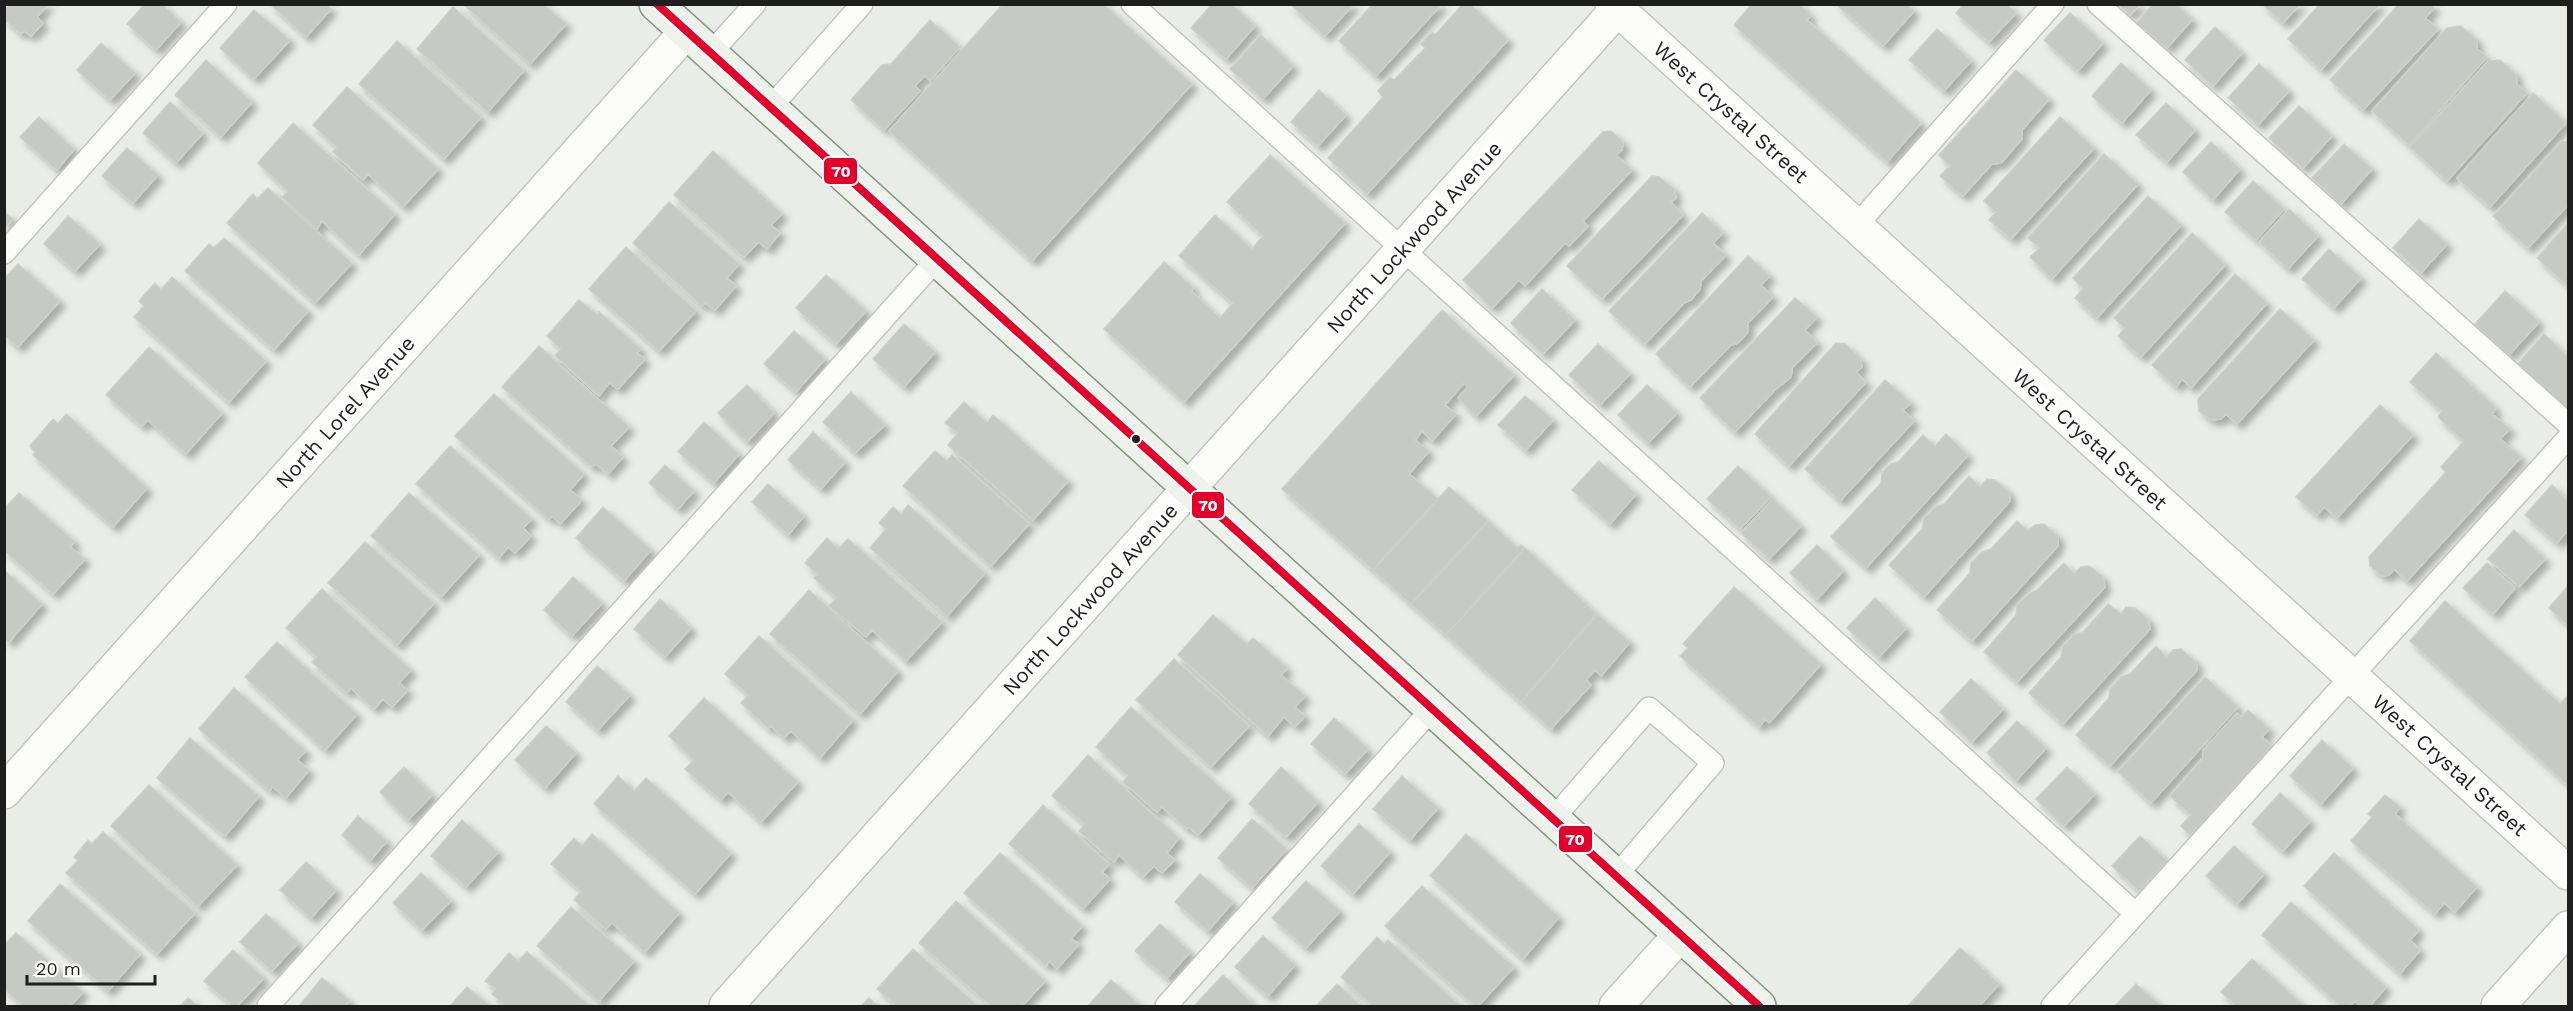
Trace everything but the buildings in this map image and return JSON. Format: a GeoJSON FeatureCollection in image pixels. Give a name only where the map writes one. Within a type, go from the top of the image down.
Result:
{"type":"FeatureCollection","features":[{"type":"Feature","properties":{"kind":"main road"},"geometry":{"type":"LineString","coordinates":[[656,4],[1759,1006]]}},
{"type":"Feature","properties":{"kind":"street","name":"North Lockwood Avenue"},"geometry":{"type":"LineString","coordinates":[[726,1006],[1403,250],[1617,6]]}},
{"type":"Feature","properties":{"kind":"street","name":"West Crystal Street"},"geometry":{"type":"LineString","coordinates":[[1617,6],[2568,873]]}},
{"type":"Feature","properties":{"kind":"street","name":"North Lorel Avenue"},"geometry":{"type":"LineString","coordinates":[[4,792],[686,32]]}},
{"type":"Feature","properties":{"kind":"street"},"geometry":{"type":"LineString","coordinates":[[2498,1006],[2568,928]]}},
{"type":"Feature","properties":{"kind":"street"},"geometry":{"type":"LineString","coordinates":[[1616,1006],[1680,935]]}},
{"type":"Feature","properties":{"kind":"lane"},"geometry":{"type":"LineString","coordinates":[[4,254],[226,4]]}},
{"type":"Feature","properties":{"kind":"lane"},"geometry":{"type":"LineString","coordinates":[[710,54],[755,4]]}},
{"type":"Feature","properties":{"kind":"lane"},"geometry":{"type":"LineString","coordinates":[[770,108],[862,4]]}},
{"type":"Feature","properties":{"kind":"lane"},"geometry":{"type":"LineString","coordinates":[[1132,4],[2136,914]]}},
{"type":"Feature","properties":{"kind":"lane"},"geometry":{"type":"LineString","coordinates":[[1856,226],[2053,4]]}},
{"type":"Feature","properties":{"kind":"lane"},"geometry":{"type":"LineString","coordinates":[[2098,4],[2568,424]]}},
{"type":"Feature","properties":{"kind":"lane"},"geometry":{"type":"LineString","coordinates":[[268,1006],[937,259]]}},
{"type":"Feature","properties":{"kind":"lane"},"geometry":{"type":"LineString","coordinates":[[2052,1006],[2568,438]]}},
{"type":"Feature","properties":{"kind":"lane"},"geometry":{"type":"LineString","coordinates":[[1553,819],[1649,708],[1713,763],[1616,876]]}},
{"type":"Feature","properties":{"kind":"lane"},"geometry":{"type":"LineString","coordinates":[[1166,1006],[1432,709]]}},
{"type":"Feature","properties":{"kind":"transit line","name":"70"},"geometry":{"type":"LineString","coordinates":[[657,4],[1759,1006]]}}]}
